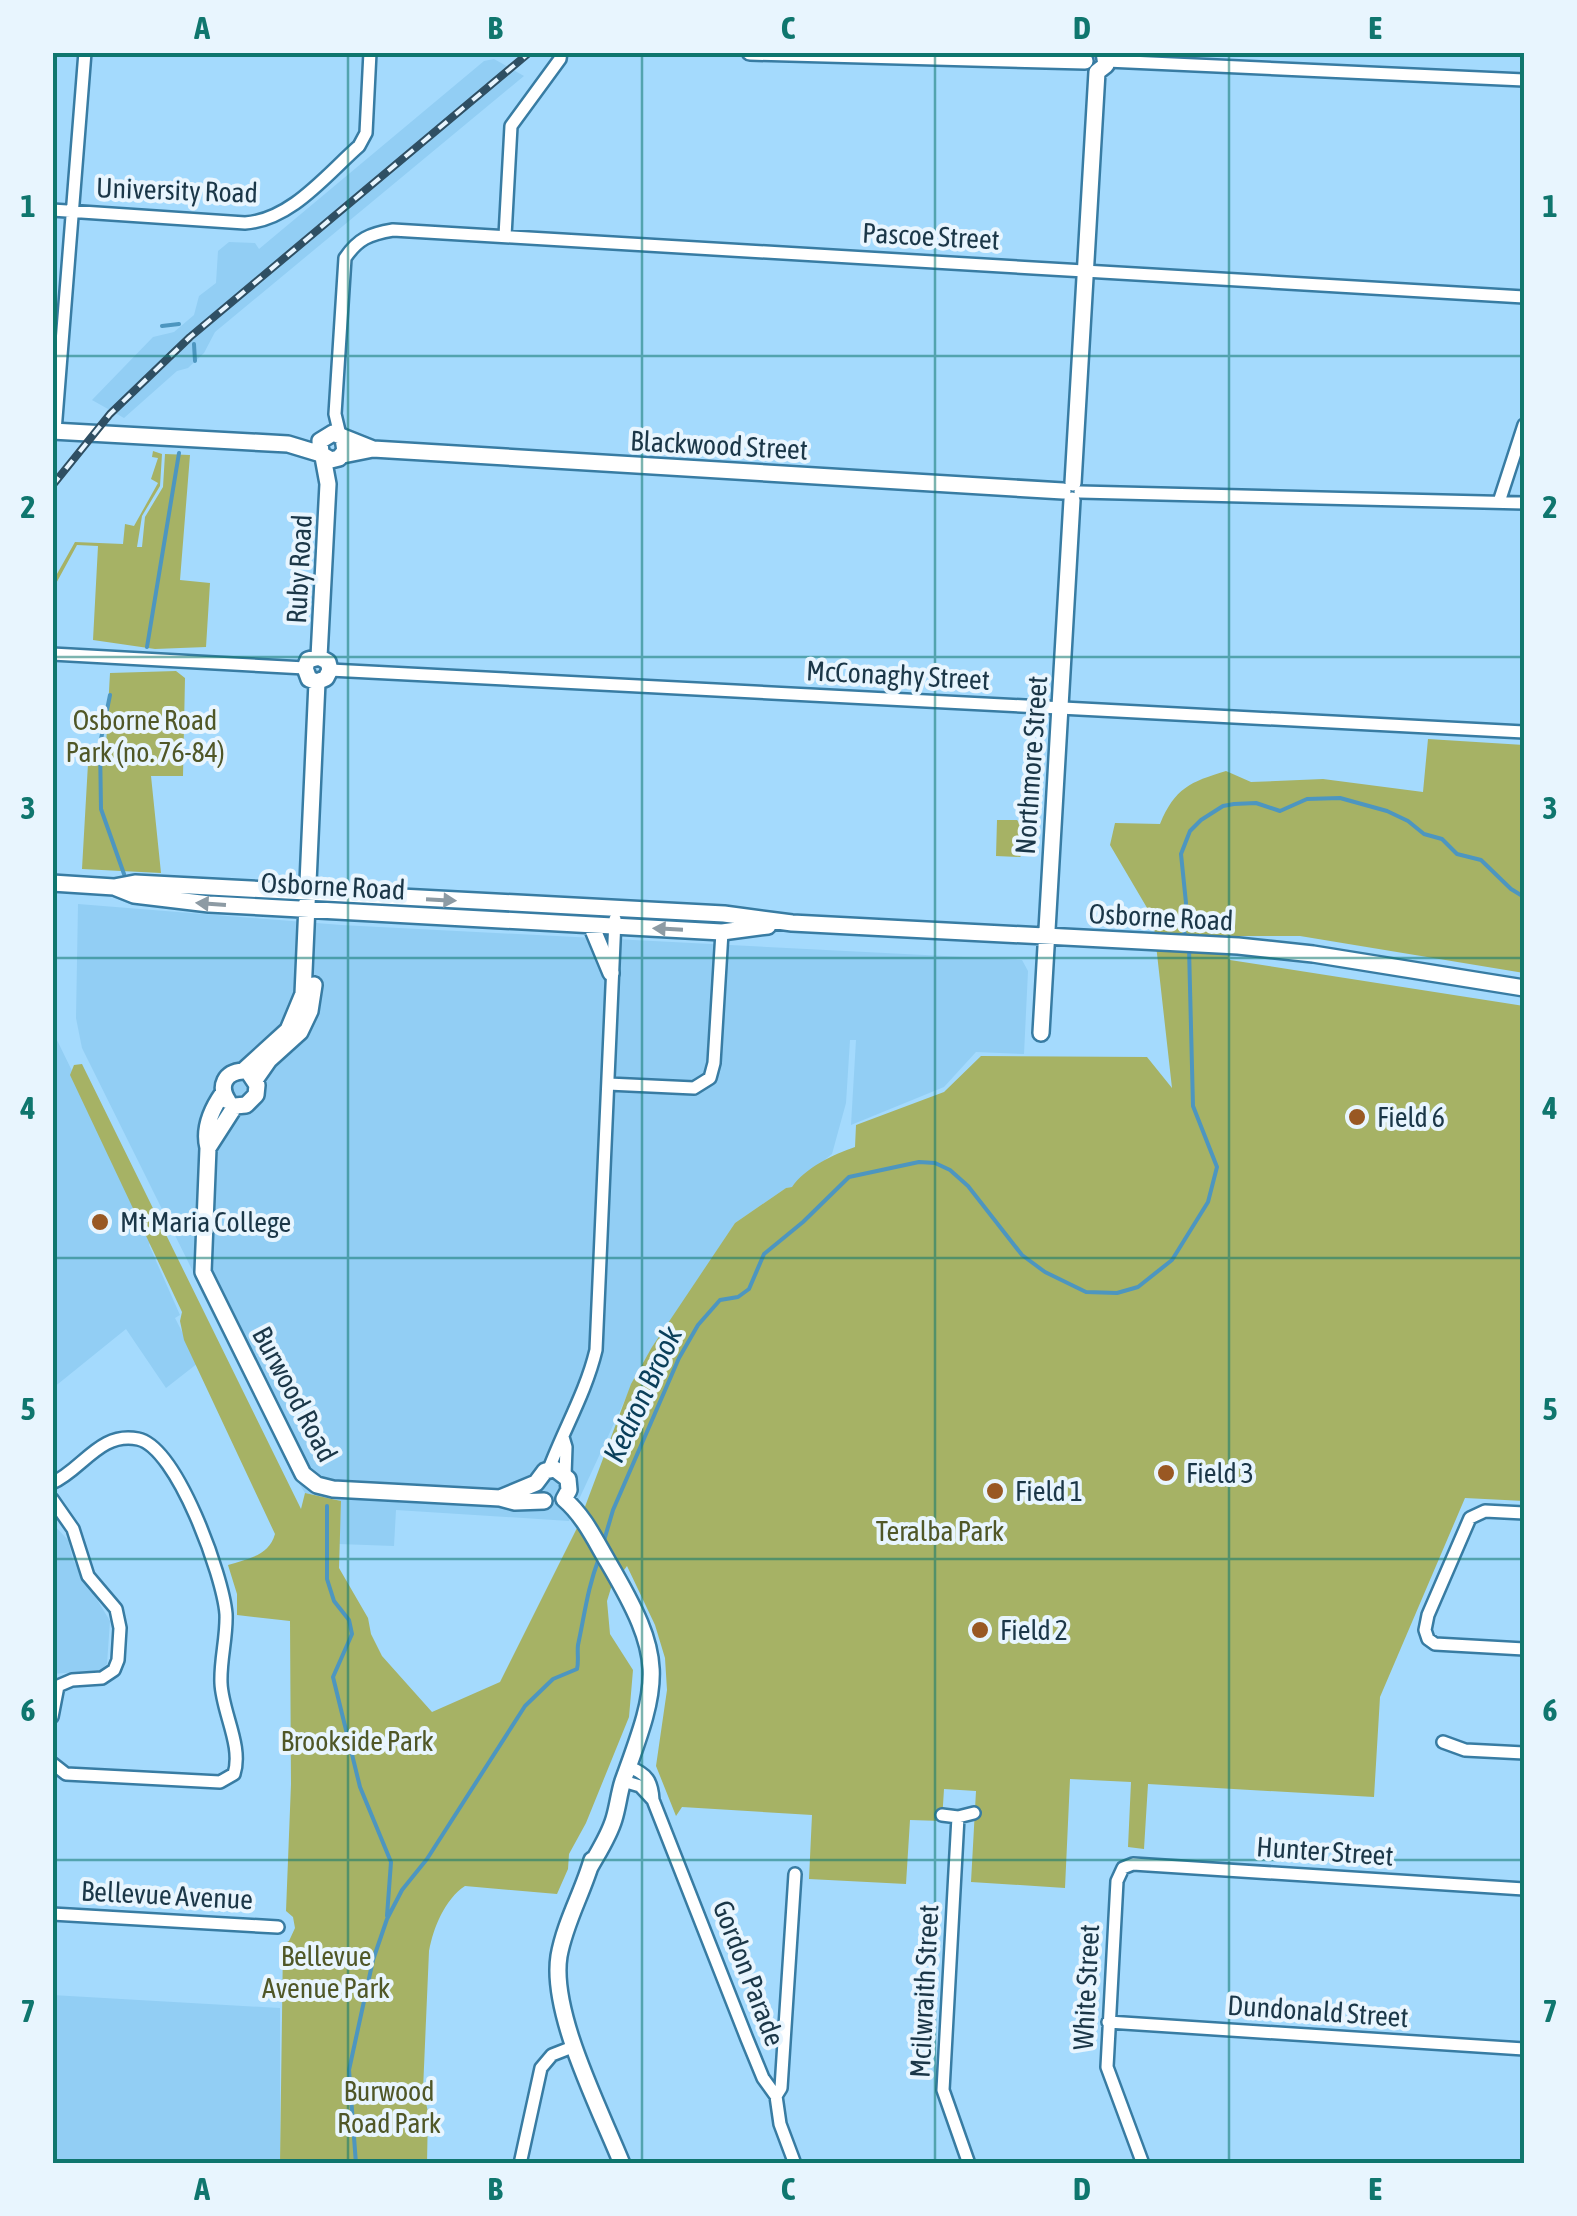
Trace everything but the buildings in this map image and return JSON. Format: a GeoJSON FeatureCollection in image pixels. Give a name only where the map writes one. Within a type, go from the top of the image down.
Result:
{"type":"FeatureCollection","features":[{"type":"Feature","properties":{"kind":"street"},"geometry":{"type":"LineString","coordinates":[[54,431],[86,52]]}},
{"type":"Feature","properties":{"kind":"street","name":"University Road"},"geometry":{"type":"LineString","coordinates":[[52,210],[264,222],[280,214],[359,146],[366,132],[370,52]]}},
{"type":"Feature","properties":{"kind":"street"},"geometry":{"type":"LineString","coordinates":[[505,236],[511,126],[560,59],[561,52]]}},
{"type":"Feature","properties":{"kind":"street"},"geometry":{"type":"LineString","coordinates":[[750,52],[1096,60],[1524,80]]}},
{"type":"Feature","properties":{"kind":"street","name":"Northmore Street"},"geometry":{"type":"LineString","coordinates":[[1041,1033],[1096,60]]}},
{"type":"Feature","properties":{"kind":"street","name":"Pascoe Street"},"geometry":{"type":"LineString","coordinates":[[332,446],[345,258],[356,242],[371,233],[392,230],[1524,298]]}},
{"type":"Feature","properties":{"kind":"street"},"geometry":{"type":"LineString","coordinates":[[1499,502],[1524,424]]}},
{"type":"Feature","properties":{"kind":"street","name":"Blackwood Street"},"geometry":{"type":"LineString","coordinates":[[54,431],[1072,492],[1524,503]]}},
{"type":"Feature","properties":{"kind":"street","name":"Ruby Road"},"geometry":{"type":"LineString","coordinates":[[324,663],[332,446]]}},
{"type":"Feature","properties":{"kind":"street"},"geometry":{"type":"LineString","coordinates":[[52,654],[305,668]]}},
{"type":"Feature","properties":{"kind":"street"},"geometry":{"type":"LineString","coordinates":[[311,658],[324,663],[326,678],[317,682],[308,679],[305,668],[311,658]]}},
{"type":"Feature","properties":{"kind":"street","name":"McConaghy Street"},"geometry":{"type":"LineString","coordinates":[[324,663],[1061,709],[1524,732]]}},
{"type":"Feature","properties":{"kind":"street"},"geometry":{"type":"LineString","coordinates":[[249,1076],[258,1090],[254,1100],[246,1106],[235,1106],[223,1093],[226,1078],[249,1076],[295,1018],[305,984],[311,910],[308,892],[317,682]]}},
{"type":"Feature","properties":{"kind":"street","name":"Osborne Road"},"geometry":{"type":"LineString","coordinates":[[52,883],[114,887],[135,883],[724,914],[792,923],[1238,946],[1524,988]]}},
{"type":"Feature","properties":{"kind":"street","name":"Osborne Road"},"geometry":{"type":"LineString","coordinates":[[114,887],[134,895],[192,903],[722,932],[792,923]]}},
{"type":"Feature","properties":{"kind":"street"},"geometry":{"type":"LineString","coordinates":[[557,1472],[563,1437],[588,1380],[596,1350],[615,909]]}},
{"type":"Feature","properties":{"kind":"street"},"geometry":{"type":"LineString","coordinates":[[591,925],[611,973]]}},
{"type":"Feature","properties":{"kind":"street"},"geometry":{"type":"LineString","coordinates":[[608,1084],[694,1088],[710,1078],[722,932]]}},
{"type":"Feature","properties":{"kind":"street","name":"Burwood Road"},"geometry":{"type":"LineString","coordinates":[[223,1093],[207,1125],[203,1272],[303,1474],[325,1488],[544,1501]]}},
{"type":"Feature","properties":{"kind":"street"},"geometry":{"type":"LineString","coordinates":[[208,1148],[235,1106]]}},
{"type":"Feature","properties":{"kind":"street"},"geometry":{"type":"LineString","coordinates":[[52,1483],[112,1440],[138,1439],[161,1452],[196,1516],[222,1590],[226,1620],[221,1682],[237,1759],[234,1774],[220,1782],[66,1774],[52,1763]]}},
{"type":"Feature","properties":{"kind":"street"},"geometry":{"type":"LineString","coordinates":[[557,1472],[570,1484],[564,1499],[554,1504],[537,1494],[536,1483],[540,1474],[557,1472]]}},
{"type":"Feature","properties":{"kind":"street"},"geometry":{"type":"LineString","coordinates":[[500,1498],[536,1483]]}},
{"type":"Feature","properties":{"kind":"street"},"geometry":{"type":"LineString","coordinates":[[52,1499],[73,1530],[88,1576],[116,1610],[120,1628],[114,1670],[102,1678],[72,1680],[58,1686],[52,1716]]}},
{"type":"Feature","properties":{"kind":"street"},"geometry":{"type":"LineString","coordinates":[[564,1499],[582,1517],[624,1588],[647,1642],[652,1679],[647,1718],[624,1778],[612,1824],[590,1867],[564,1935],[558,1969],[563,2010],[622,2164]]}},
{"type":"Feature","properties":{"kind":"street"},"geometry":{"type":"LineString","coordinates":[[1524,1513],[1485,1510],[1470,1518],[1428,1615],[1427,1637],[1435,1644],[1524,1649]]}},
{"type":"Feature","properties":{"kind":"street"},"geometry":{"type":"LineString","coordinates":[[1443,1742],[1466,1750],[1524,1753]]}},
{"type":"Feature","properties":{"kind":"street","name":"Gordon Parade"},"geometry":{"type":"LineString","coordinates":[[624,1778],[640,1786],[654,1800],[747,2039],[776,2096],[780,2124],[796,2164]]}},
{"type":"Feature","properties":{"kind":"street"},"geometry":{"type":"LineString","coordinates":[[942,1815],[974,1813]]}},
{"type":"Feature","properties":{"kind":"street","name":"Mcilwraith Street"},"geometry":{"type":"LineString","coordinates":[[958,1817],[943,2090],[969,2164]]}},
{"type":"Feature","properties":{"kind":"street","name":"Hunter Street"},"geometry":{"type":"LineString","coordinates":[[1122,1868],[1134,1864],[1524,1889]]}},
{"type":"Feature","properties":{"kind":"street","name":"White Street"},"geometry":{"type":"LineString","coordinates":[[1122,1868],[1117,1882],[1106,2052],[1110,2080],[1143,2164]]}},
{"type":"Feature","properties":{"kind":"street"},"geometry":{"type":"LineString","coordinates":[[776,2096],[781,2088],[794,1874]]}},
{"type":"Feature","properties":{"kind":"street","name":"Bellevue Avenue"},"geometry":{"type":"LineString","coordinates":[[52,1914],[278,1927]]}},
{"type":"Feature","properties":{"kind":"street","name":"Dundonald Street"},"geometry":{"type":"LineString","coordinates":[[1108,2022],[1524,2049]]}},
{"type":"Feature","properties":{"kind":"street"},"geometry":{"type":"LineString","coordinates":[[520,2164],[541,2068],[552,2055],[576,2046]]}},
{"type":"Feature","properties":{"kind":"shaded area"},"geometry":{"type":"Polygon","coordinates":[[[494,59],[524,76],[215,332],[204,353],[188,368],[177,371],[124,418],[92,400],[153,337],[174,332],[194,315],[199,296],[216,283],[218,251],[229,242],[255,243],[259,249],[484,61],[494,59]]]}},
{"type":"Feature","properties":{"kind":"shaded area"},"geometry":{"type":"Polygon","coordinates":[[[78,904],[341,925],[1022,960],[1028,971],[1024,1054],[976,1052],[944,1087],[851,1125],[856,1040],[850,1040],[846,1103],[832,1154],[792,1187],[735,1223],[641,1365],[569,1521],[396,1510],[394,1546],[339,1544],[341,1501],[305,1493],[294,1475],[82,1048],[76,1018],[78,904]]]}},
{"type":"Feature","properties":{"kind":"shaded area","name":"Mt Maria College"},"geometry":{"type":"Polygon","coordinates":[[[52,1030],[153,1236],[149,1245],[180,1315],[175,1318],[198,1363],[166,1388],[126,1329],[53,1388],[52,1030]]]}},
{"type":"Feature","properties":{"kind":"shaded area"},"geometry":{"type":"Polygon","coordinates":[[[52,1523],[68,1540],[73,1560],[110,1621],[107,1664],[100,1670],[53,1674],[52,1523]]]}},
{"type":"Feature","properties":{"kind":"shaded area"},"geometry":{"type":"Polygon","coordinates":[[[52,1995],[280,2008],[280,2163],[53,2163],[52,1995]]]}},
{"type":"Feature","properties":{"kind":"green space"},"geometry":{"type":"Polygon","coordinates":[[[153,451],[162,454],[160,486],[142,516],[137,547],[142,547],[145,517],[163,487],[165,454],[190,455],[180,580],[210,583],[206,647],[155,649],[93,640],[98,546],[77,545],[53,589],[53,581],[75,542],[123,544],[125,524],[134,526],[158,483],[151,479],[158,458],[152,457],[153,451]]]}},
{"type":"Feature","properties":{"kind":"green space","name":"Osborne Road Park (no. 76-84)"},"geometry":{"type":"Polygon","coordinates":[[[176,671],[185,678],[183,776],[151,776],[161,873],[82,869],[89,746],[106,746],[110,673],[176,671]]]}},
{"type":"Feature","properties":{"kind":"green space","name":"Teralba Park"},"geometry":{"type":"Polygon","coordinates":[[[1428,739],[1524,745],[1524,973],[1300,936],[1226,936],[1230,960],[1524,1006],[1524,1501],[1465,1498],[1380,1697],[1374,1797],[1148,1784],[1144,1849],[1128,1847],[1131,1782],[1070,1779],[1065,1888],[971,1882],[976,1791],[944,1789],[942,1821],[910,1820],[906,1884],[809,1879],[812,1815],[682,1807],[676,1816],[656,1766],[667,1690],[665,1658],[655,1625],[627,1566],[607,1601],[610,1634],[633,1670],[629,1717],[586,1823],[569,1854],[568,1869],[557,1894],[465,1886],[446,1906],[433,1933],[423,2090],[428,2112],[427,2163],[280,2163],[283,1944],[295,1928],[293,1917],[286,1911],[291,1784],[290,1621],[237,1615],[237,1594],[228,1565],[263,1552],[275,1534],[184,1340],[182,1312],[70,1075],[74,1065],[82,1064],[301,1509],[305,1493],[341,1501],[339,1568],[368,1618],[382,1656],[432,1712],[500,1682],[577,1528],[631,1384],[735,1223],[792,1187],[820,1162],[855,1147],[856,1125],[944,1092],[981,1056],[1147,1057],[1172,1088],[1153,918],[1110,845],[1115,823],[1160,824],[1185,788],[1226,771],[1251,782],[1323,779],[1423,792],[1428,739]]]}},
{"type":"Feature","properties":{"kind":"green space"},"geometry":{"type":"Polygon","coordinates":[[[997,820],[1017,820],[1034,843],[1020,857],[996,856],[997,820]]]}},
{"type":"Feature","properties":{"kind":"waterway"},"geometry":{"type":"LineString","coordinates":[[162,326],[179,324]]}},
{"type":"Feature","properties":{"kind":"waterway"},"geometry":{"type":"LineString","coordinates":[[194,344],[195,361]]}},
{"type":"Feature","properties":{"kind":"waterway"},"geometry":{"type":"LineString","coordinates":[[147,647],[179,453]]}},
{"type":"Feature","properties":{"kind":"waterway"},"geometry":{"type":"LineString","coordinates":[[110,695],[100,744],[101,809],[124,874]]}},
{"type":"Feature","properties":{"kind":"waterway","name":"Kedron Brook"},"geometry":{"type":"LineString","coordinates":[[1186,939],[1181,854],[1190,831],[1201,820],[1234,804],[1256,803],[1280,811],[1307,799],[1340,798],[1387,811],[1424,834],[1442,839],[1457,854],[1481,860],[1524,897]]}},
{"type":"Feature","properties":{"kind":"waterway","name":"Kedron Brook"},"geometry":{"type":"LineString","coordinates":[[603,1544],[613,1510],[679,1358],[698,1325],[720,1300],[738,1297],[749,1289],[764,1254],[849,1177],[919,1162],[935,1163],[950,1170],[968,1186],[1022,1255],[1045,1272],[1086,1292],[1117,1293],[1138,1287],[1172,1260],[1208,1202],[1217,1167],[1193,1106],[1189,948]]}},
{"type":"Feature","properties":{"kind":"waterway"},"geometry":{"type":"LineString","coordinates":[[327,1506],[327,1579],[334,1601],[349,1620],[352,1634],[333,1677],[360,1787],[391,1862],[387,1916]]}},
{"type":"Feature","properties":{"kind":"waterway","name":"Kedron Brook"},"geometry":{"type":"LineString","coordinates":[[356,2164],[349,2070],[373,1960],[387,1919],[402,1890],[427,1859],[525,1706],[553,1679],[577,1669],[578,1645],[599,1558]]}},
{"type":"Feature","properties":{"kind":"railway"},"geometry":{"type":"LineString","coordinates":[[52,486],[110,414],[190,337],[530,52]]}},
{"type":"Feature","properties":{"kind":"place","name":"Field 6"},"geometry":{"type":"Point","coordinates":[1357,1117]}},
{"type":"Feature","properties":{"kind":"place","name":"Mt Maria College"},"geometry":{"type":"Point","coordinates":[100,1222]}},
{"type":"Feature","properties":{"kind":"place","name":"Field 3"},"geometry":{"type":"Point","coordinates":[1166,1473]}},
{"type":"Feature","properties":{"kind":"place","name":"Field 1"},"geometry":{"type":"Point","coordinates":[995,1491]}},
{"type":"Feature","properties":{"kind":"place","name":"Field 2"},"geometry":{"type":"Point","coordinates":[980,1630]}},
{"type":"Feature","properties":{"kind":"park label","name":"Brookside Park"},"geometry":{"type":"Point","coordinates":[357,1741]}},
{"type":"Feature","properties":{"kind":"park label","name":"Bellevue Avenue Park"},"geometry":{"type":"Point","coordinates":[326,1972]}},
{"type":"Feature","properties":{"kind":"park label","name":"Burwood Road Park"},"geometry":{"type":"Point","coordinates":[389,2107]}}]}
